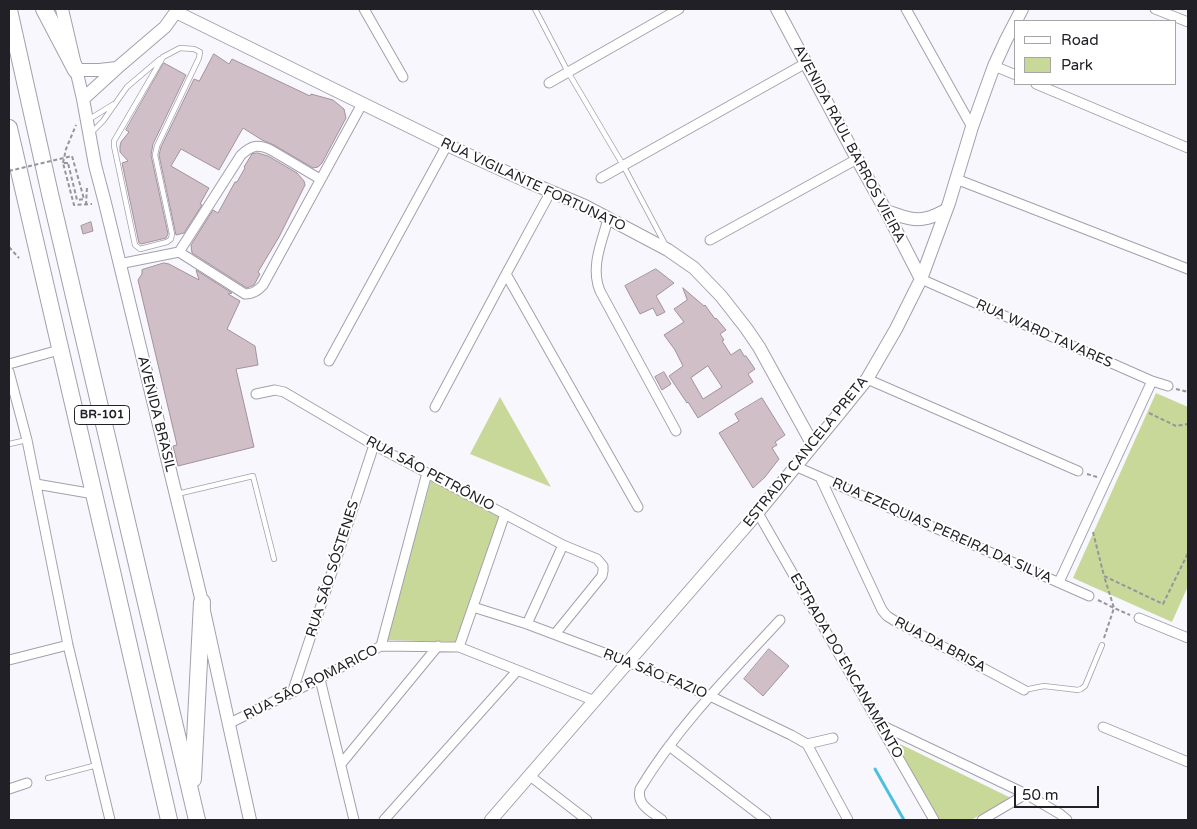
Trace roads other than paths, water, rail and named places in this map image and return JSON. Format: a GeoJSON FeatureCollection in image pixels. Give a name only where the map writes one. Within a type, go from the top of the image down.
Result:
{"type":"FeatureCollection","features":[{"type":"Feature","properties":{"kind":"highway"},"geometry":{"type":"LineString","coordinates":[[44,9],[76,70]]}},
{"type":"Feature","properties":{"kind":"highway","name":"BR-101"},"geometry":{"type":"LineString","coordinates":[[9,10],[50,194],[197,820]]}},
{"type":"Feature","properties":{"kind":"highway","name":"BR-101"},"geometry":{"type":"LineString","coordinates":[[9,128],[169,820]]}},
{"type":"Feature","properties":{"kind":"highway"},"geometry":{"type":"LineString","coordinates":[[192,799],[202,602]]}},
{"type":"Feature","properties":{"kind":"street","name":"AVENIDA BRASIL"},"geometry":{"type":"LineString","coordinates":[[62,9],[83,99],[94,165],[105,203],[202,602],[250,820]]}},
{"type":"Feature","properties":{"kind":"street"},"geometry":{"type":"LineString","coordinates":[[364,9],[403,78]]}},
{"type":"Feature","properties":{"kind":"street"},"geometry":{"type":"LineString","coordinates":[[549,83],[679,9]]}},
{"type":"Feature","properties":{"kind":"street","name":"AVENIDA RAUL BARROS VIEIRA"},"geometry":{"type":"LineString","coordinates":[[776,9],[921,279]]}},
{"type":"Feature","properties":{"kind":"street"},"geometry":{"type":"LineString","coordinates":[[906,9],[972,127]]}},
{"type":"Feature","properties":{"kind":"street"},"geometry":{"type":"LineString","coordinates":[[1155,9],[1188,22]]}},
{"type":"Feature","properties":{"kind":"street"},"geometry":{"type":"LineString","coordinates":[[83,99],[165,27],[177,11]]}},
{"type":"Feature","properties":{"kind":"street","name":"RUA VIGILANTE FORTUNATO"},"geometry":{"type":"LineString","coordinates":[[177,11],[447,145],[585,206],[668,250],[694,268],[721,296],[746,328],[813,445]]}},
{"type":"Feature","properties":{"kind":"street","name":"ESTRADA CANCELA PRETA"},"geometry":{"type":"LineString","coordinates":[[491,820],[758,513],[867,379],[921,279],[994,66],[1014,24]]}},
{"type":"Feature","properties":{"kind":"street"},"geometry":{"type":"LineString","coordinates":[[601,178],[806,63]]}},
{"type":"Feature","properties":{"kind":"street"},"geometry":{"type":"LineString","coordinates":[[994,66],[1014,74]]}},
{"type":"Feature","properties":{"kind":"street"},"geometry":{"type":"LineString","coordinates":[[76,70],[117,68]]}},
{"type":"Feature","properties":{"kind":"street"},"geometry":{"type":"LineString","coordinates":[[1038,85],[1188,148]]}},
{"type":"Feature","properties":{"kind":"street"},"geometry":{"type":"LineString","coordinates":[[120,264],[178,252],[245,294],[257,291],[263,285],[362,104]]}},
{"type":"Feature","properties":{"kind":"street"},"geometry":{"type":"LineString","coordinates":[[329,361],[447,145]]}},
{"type":"Feature","properties":{"kind":"street"},"geometry":{"type":"LineString","coordinates":[[178,252],[241,155],[248,149],[256,146],[264,147],[320,179]]}},
{"type":"Feature","properties":{"kind":"street"},"geometry":{"type":"LineString","coordinates":[[710,240],[857,159]]}},
{"type":"Feature","properties":{"kind":"street"},"geometry":{"type":"LineString","coordinates":[[956,179],[1188,270]]}},
{"type":"Feature","properties":{"kind":"street"},"geometry":{"type":"LineString","coordinates":[[435,408],[551,191]]}},
{"type":"Feature","properties":{"kind":"street"},"geometry":{"type":"LineString","coordinates":[[886,211],[918,219],[927,218],[946,210]]}},
{"type":"Feature","properties":{"kind":"street"},"geometry":{"type":"LineString","coordinates":[[608,219],[595,265],[596,283],[676,431]]}},
{"type":"Feature","properties":{"kind":"street"},"geometry":{"type":"LineString","coordinates":[[506,274],[638,507]]}},
{"type":"Feature","properties":{"kind":"street","name":"RUA WARD TAVARES"},"geometry":{"type":"LineString","coordinates":[[921,279],[1152,381],[1168,386]]}},
{"type":"Feature","properties":{"kind":"street"},"geometry":{"type":"LineString","coordinates":[[9,364],[59,350]]}},
{"type":"Feature","properties":{"kind":"street"},"geometry":{"type":"LineString","coordinates":[[9,372],[27,440],[68,645],[110,820]]}},
{"type":"Feature","properties":{"kind":"street"},"geometry":{"type":"LineString","coordinates":[[867,379],[1078,471]]}},
{"type":"Feature","properties":{"kind":"street"},"geometry":{"type":"LineString","coordinates":[[1059,582],[1152,381]]}},
{"type":"Feature","properties":{"kind":"street","name":"RUA SÃO PETRÔNIO"},"geometry":{"type":"LineString","coordinates":[[256,394],[276,390],[284,392],[374,445],[563,545],[597,559],[603,566],[602,576],[555,634]]}},
{"type":"Feature","properties":{"kind":"street","name":"RUA SÃO SÓSTENES"},"geometry":{"type":"LineString","coordinates":[[292,693],[374,445]]}},
{"type":"Feature","properties":{"kind":"street","name":"RUA EZEQUIAS PEREIRA DA SILVA"},"geometry":{"type":"LineString","coordinates":[[795,466],[1089,596]]}},
{"type":"Feature","properties":{"kind":"street"},"geometry":{"type":"LineString","coordinates":[[381,646],[427,473]]}},
{"type":"Feature","properties":{"kind":"street","name":"RUA DA BRISA"},"geometry":{"type":"LineString","coordinates":[[820,477],[882,610],[887,616],[1024,690]]}},
{"type":"Feature","properties":{"kind":"street"},"geometry":{"type":"LineString","coordinates":[[36,484],[94,494]]}},
{"type":"Feature","properties":{"kind":"street","name":"ESTRADA DO ENCANAMENTO"},"geometry":{"type":"LineString","coordinates":[[758,513],[934,820]]}},
{"type":"Feature","properties":{"kind":"street"},"geometry":{"type":"LineString","coordinates":[[459,647],[505,514]]}},
{"type":"Feature","properties":{"kind":"street"},"geometry":{"type":"LineString","coordinates":[[527,624],[563,545]]}},
{"type":"Feature","properties":{"kind":"street","name":"RUA SÃO FAZIO"},"geometry":{"type":"LineString","coordinates":[[473,607],[527,624],[628,662],[710,696],[807,744]]}},
{"type":"Feature","properties":{"kind":"street"},"geometry":{"type":"LineString","coordinates":[[1139,618],[1188,638]]}},
{"type":"Feature","properties":{"kind":"street"},"geometry":{"type":"LineString","coordinates":[[662,820],[643,805],[638,796],[642,784],[669,746],[710,696],[780,620]]}},
{"type":"Feature","properties":{"kind":"street"},"geometry":{"type":"LineString","coordinates":[[9,660],[68,645]]}},
{"type":"Feature","properties":{"kind":"street","name":"RUA SÃO ROMARICO"},"geometry":{"type":"LineString","coordinates":[[228,724],[320,679],[381,646],[459,647],[594,701]]}},
{"type":"Feature","properties":{"kind":"street"},"geometry":{"type":"LineString","coordinates":[[340,764],[438,646]]}},
{"type":"Feature","properties":{"kind":"street"},"geometry":{"type":"LineString","coordinates":[[384,820],[517,671]]}},
{"type":"Feature","properties":{"kind":"street"},"geometry":{"type":"LineString","coordinates":[[320,679],[354,820]]}},
{"type":"Feature","properties":{"kind":"street"},"geometry":{"type":"LineString","coordinates":[[879,724],[1026,794],[1068,820]]}},
{"type":"Feature","properties":{"kind":"street"},"geometry":{"type":"LineString","coordinates":[[1103,727],[1188,762]]}},
{"type":"Feature","properties":{"kind":"street"},"geometry":{"type":"LineString","coordinates":[[834,738],[807,744],[848,820]]}},
{"type":"Feature","properties":{"kind":"street"},"geometry":{"type":"LineString","coordinates":[[669,746],[766,820]]}},
{"type":"Feature","properties":{"kind":"street"},"geometry":{"type":"LineString","coordinates":[[530,776],[587,820]]}},
{"type":"Feature","properties":{"kind":"street"},"geometry":{"type":"LineString","coordinates":[[9,789],[27,783]]}},
{"type":"Feature","properties":{"kind":"street"},"geometry":{"type":"LineString","coordinates":[[985,819],[1026,794]]}},
{"type":"Feature","properties":{"kind":"lane"},"geometry":{"type":"LineString","coordinates":[[535,9],[568,72],[623,165],[668,250]]}},
{"type":"Feature","properties":{"kind":"lane"},"geometry":{"type":"LineString","coordinates":[[88,124],[103,121],[127,87],[163,57],[180,48],[194,49],[200,52],[200,58],[157,146],[155,155],[172,234],[171,239],[167,242],[140,249],[135,244],[114,146],[114,140],[163,57]]}},
{"type":"Feature","properties":{"kind":"lane"},"geometry":{"type":"LineString","coordinates":[[88,124],[115,104]]}},
{"type":"Feature","properties":{"kind":"lane"},"geometry":{"type":"LineString","coordinates":[[9,444],[27,440]]}},
{"type":"Feature","properties":{"kind":"lane"},"geometry":{"type":"LineString","coordinates":[[176,494],[253,476],[274,559]]}},
{"type":"Feature","properties":{"kind":"lane"},"geometry":{"type":"LineString","coordinates":[[1024,690],[1044,686],[1081,689],[1085,686],[1102,645]]}},
{"type":"Feature","properties":{"kind":"lane"},"geometry":{"type":"LineString","coordinates":[[48,778],[97,765]]}},
{"type":"Feature","properties":{"kind":"waterway"},"geometry":{"type":"LineString","coordinates":[[875,769],[904,820]]}}]}
